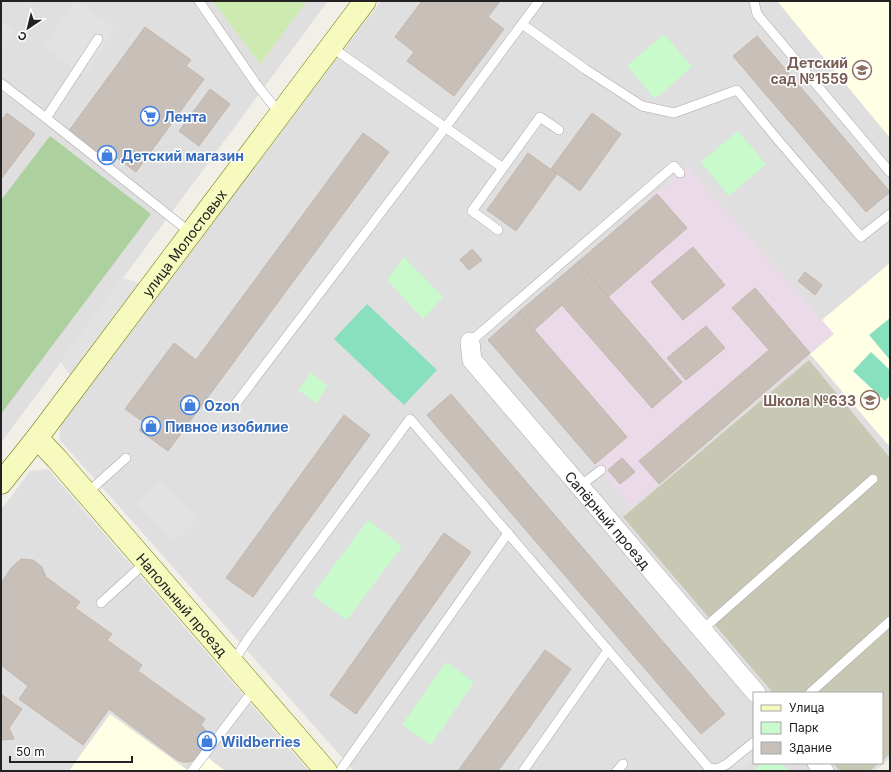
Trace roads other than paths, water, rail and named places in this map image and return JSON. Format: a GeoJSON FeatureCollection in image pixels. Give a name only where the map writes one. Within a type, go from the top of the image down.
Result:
{"type":"FeatureCollection","features":[{"type":"Feature","properties":{"kind":"street","name":"улица Молостовых"},"geometry":{"type":"LineString","coordinates":[[1,483],[37,438],[364,1]]}},
{"type":"Feature","properties":{"kind":"street","name":"Сапёрный проезд"},"geometry":{"type":"LineString","coordinates":[[470,342],[472,360],[755,692]]}},
{"type":"Feature","properties":{"kind":"street","name":"Напольный проезд"},"geometry":{"type":"LineString","coordinates":[[37,438],[87,493],[326,771]]}},
{"type":"Feature","properties":{"kind":"lane"},"geometry":{"type":"LineString","coordinates":[[200,1],[257,85],[280,114]]}},
{"type":"Feature","properties":{"kind":"lane"},"geometry":{"type":"LineString","coordinates":[[234,406],[445,128],[539,1]]}},
{"type":"Feature","properties":{"kind":"lane"},"geometry":{"type":"LineString","coordinates":[[754,1],[757,14],[890,172]]}},
{"type":"Feature","properties":{"kind":"lane"},"geometry":{"type":"LineString","coordinates":[[522,24],[585,69],[642,106],[674,113],[737,90],[861,237],[890,214]]}},
{"type":"Feature","properties":{"kind":"lane"},"geometry":{"type":"LineString","coordinates":[[46,118],[98,39]]}},
{"type":"Feature","properties":{"kind":"lane"},"geometry":{"type":"LineString","coordinates":[[330,46],[503,168]]}},
{"type":"Feature","properties":{"kind":"lane"},"geometry":{"type":"LineString","coordinates":[[1,85],[2,84],[46,118],[191,233]]}},
{"type":"Feature","properties":{"kind":"lane"},"geometry":{"type":"LineString","coordinates":[[498,230],[472,211],[540,117],[559,130]]}},
{"type":"Feature","properties":{"kind":"lane"},"geometry":{"type":"LineString","coordinates":[[470,342],[674,166],[680,173]]}},
{"type":"Feature","properties":{"kind":"lane"},"geometry":{"type":"LineString","coordinates":[[233,662],[410,419],[709,768],[717,769],[727,764],[753,743]]}},
{"type":"Feature","properties":{"kind":"lane"},"geometry":{"type":"LineString","coordinates":[[87,493],[126,458]]}},
{"type":"Feature","properties":{"kind":"lane"},"geometry":{"type":"LineString","coordinates":[[580,486],[601,470]]}},
{"type":"Feature","properties":{"kind":"lane"},"geometry":{"type":"LineString","coordinates":[[702,630],[873,479]]}},
{"type":"Feature","properties":{"kind":"lane"},"geometry":{"type":"LineString","coordinates":[[340,771],[508,533]]}},
{"type":"Feature","properties":{"kind":"lane"},"geometry":{"type":"LineString","coordinates":[[101,603],[146,562]]}},
{"type":"Feature","properties":{"kind":"lane"},"geometry":{"type":"LineString","coordinates":[[811,692],[890,621]]}},
{"type":"Feature","properties":{"kind":"lane"},"geometry":{"type":"LineString","coordinates":[[523,771],[608,650]]}},
{"type":"Feature","properties":{"kind":"lane"},"geometry":{"type":"LineString","coordinates":[[192,771],[255,688]]}},
{"type":"Feature","properties":{"kind":"place","name":"Детский сад №1559"},"geometry":{"type":"Point","coordinates":[862,70]}},
{"type":"Feature","properties":{"kind":"place","name":"Лента"},"geometry":{"type":"Point","coordinates":[150,116]}},
{"type":"Feature","properties":{"kind":"place","name":"Детский магазин"},"geometry":{"type":"Point","coordinates":[107,155]}},
{"type":"Feature","properties":{"kind":"place","name":"Школа №633"},"geometry":{"type":"Point","coordinates":[870,400]}},
{"type":"Feature","properties":{"kind":"place","name":"Ozon"},"geometry":{"type":"Point","coordinates":[190,405]}},
{"type":"Feature","properties":{"kind":"place","name":"Пивное изобилие"},"geometry":{"type":"Point","coordinates":[151,426]}},
{"type":"Feature","properties":{"kind":"place","name":"Wildberries"},"geometry":{"type":"Point","coordinates":[207,741]}}]}
